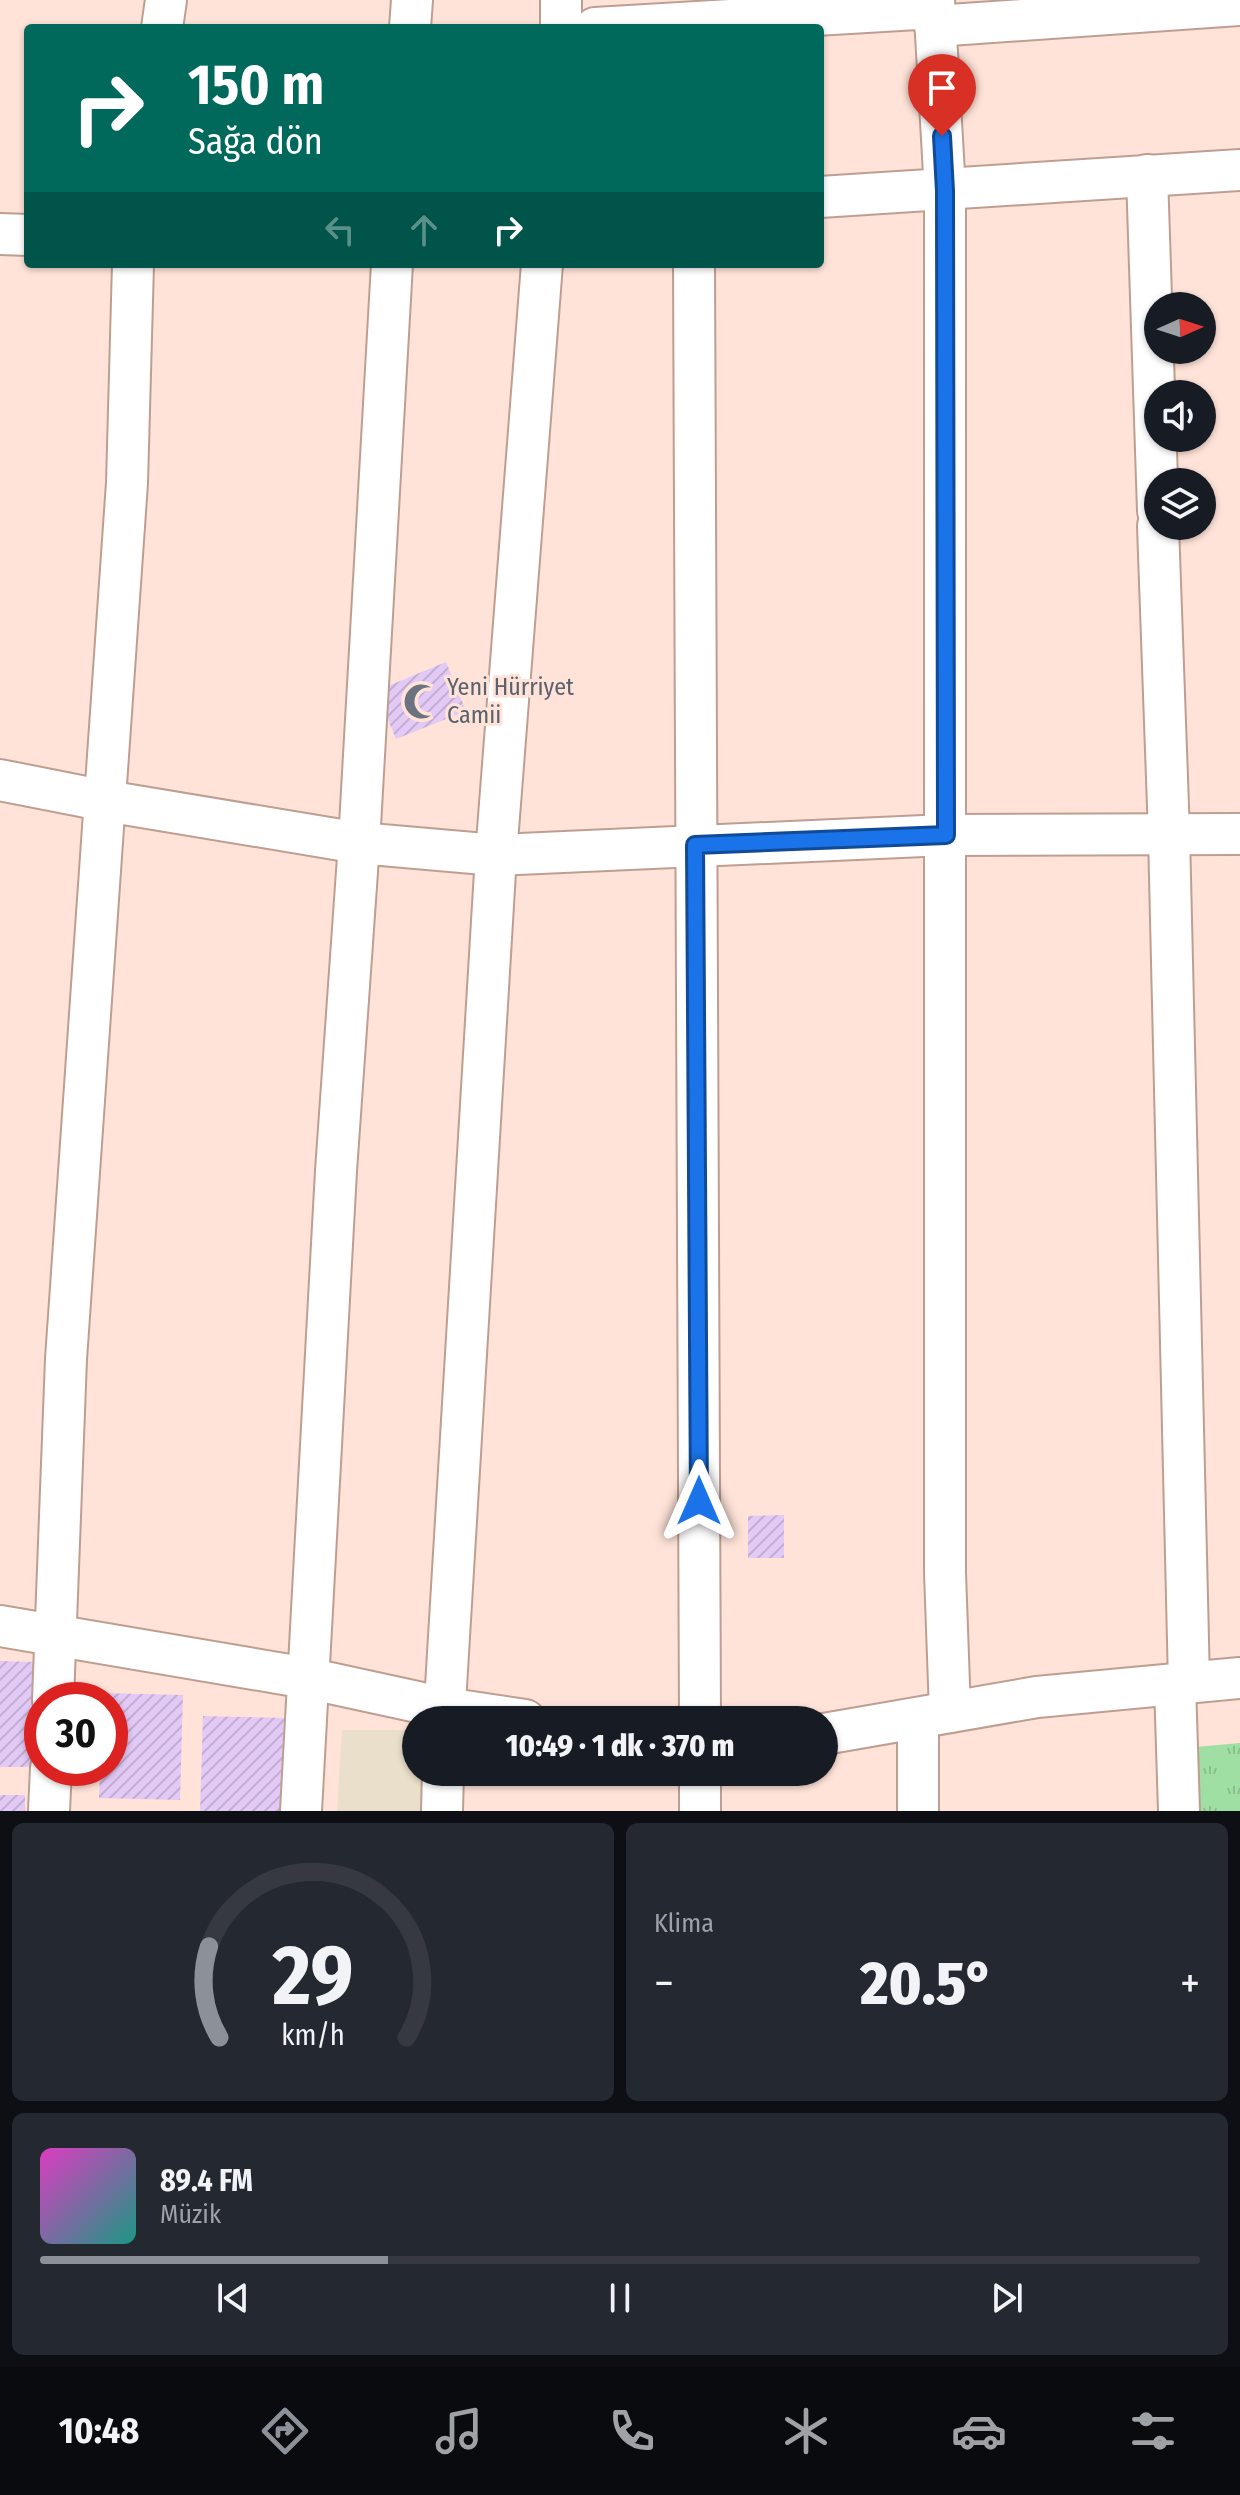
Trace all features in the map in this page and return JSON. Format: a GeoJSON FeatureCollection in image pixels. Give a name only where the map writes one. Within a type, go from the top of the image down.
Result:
{"type":"FeatureCollection","features":[{"type":"Feature","properties":{"kind":"street"},"geometry":{"type":"LineString","coordinates":[[163,24],[166,0]]}},
{"type":"Feature","properties":{"kind":"street"},"geometry":{"type":"LineString","coordinates":[[410,24],[412,0]]}},
{"type":"Feature","properties":{"kind":"street"},"geometry":{"type":"LineString","coordinates":[[561,0],[561,24]]}},
{"type":"Feature","properties":{"kind":"street"},"geometry":{"type":"LineString","coordinates":[[680,24],[934,12],[1240,5]]}},
{"type":"Feature","properties":{"kind":"street"},"geometry":{"type":"LineString","coordinates":[[918,1811],[934,1715],[945,1573],[945,191],[934,12]]}},
{"type":"Feature","properties":{"kind":"street"},"geometry":{"type":"LineString","coordinates":[[824,197],[1240,170]]}},
{"type":"Feature","properties":{"kind":"street"},"geometry":{"type":"LineString","coordinates":[[1147,175],[1157,468]]}},
{"type":"Feature","properties":{"kind":"street"},"geometry":{"type":"LineString","coordinates":[[0,234],[24,235]]}},
{"type":"Feature","properties":{"kind":"street"},"geometry":{"type":"LineString","coordinates":[[54,1682],[66,1359],[127,483],[133,268]]}},
{"type":"Feature","properties":{"kind":"street"},"geometry":{"type":"LineString","coordinates":[[301,1811],[336,1171],[359,843],[392,268]]}},
{"type":"Feature","properties":{"kind":"street"},"geometry":{"type":"LineString","coordinates":[[445,1706],[496,855],[542,268]]}},
{"type":"Feature","properties":{"kind":"street"},"geometry":{"type":"LineString","coordinates":[[694,268],[700,1706]]}},
{"type":"Feature","properties":{"kind":"street"},"geometry":{"type":"LineString","coordinates":[[1158,540],[1169,834],[1182,1684],[1179,1811]]}},
{"type":"Feature","properties":{"kind":"street"},"geometry":{"type":"LineString","coordinates":[[0,780],[359,843],[496,855],[946,835],[1240,834]]}},
{"type":"Feature","properties":{"kind":"street"},"geometry":{"type":"LineString","coordinates":[[0,1626],[307,1678],[414,1706]]}},
{"type":"Feature","properties":{"kind":"street"},"geometry":{"type":"LineString","coordinates":[[838,1732],[1037,1697],[1240,1678]]}},
{"type":"Feature","properties":{"kind":"street"},"geometry":{"type":"LineString","coordinates":[[49,1811],[50,1786]]}},
{"type":"Feature","properties":{"kind":"street"},"geometry":{"type":"LineString","coordinates":[[442,1811],[443,1786]]}},
{"type":"Feature","properties":{"kind":"street"},"geometry":{"type":"LineString","coordinates":[[700,1786],[700,1811]]}},
{"type":"Feature","properties":{"kind":"shaded area"},"geometry":{"type":"Polygon","coordinates":[[[342,1730],[402,1730],[402,1786],[432,1786],[430,1811],[337,1811],[342,1730]]]}},
{"type":"Feature","properties":{"kind":"green space"},"geometry":{"type":"Polygon","coordinates":[[[1240,1743],[1240,1811],[1197,1811],[1195,1747],[1240,1743]]]}},
{"type":"Feature","properties":{"kind":"building","name":"Yeni Hürriyet Camii"},"geometry":{"type":"Polygon","coordinates":[[[446,662],[466,711],[396,739],[376,691],[446,662]]]}},
{"type":"Feature","properties":{"kind":"building"},"geometry":{"type":"Polygon","coordinates":[[[784,1515],[784,1558],[748,1558],[748,1516],[784,1515]]]}},
{"type":"Feature","properties":{"kind":"building"},"geometry":{"type":"Polygon","coordinates":[[[0,1661],[34,1662],[33,1682],[24,1682],[24,1767],[0,1767],[0,1661]]]}},
{"type":"Feature","properties":{"kind":"building"},"geometry":{"type":"Polygon","coordinates":[[[128,1694],[183,1695],[180,1800],[99,1798],[99,1786],[128,1786],[128,1694]]]}},
{"type":"Feature","properties":{"kind":"building"},"geometry":{"type":"Polygon","coordinates":[[[203,1716],[284,1718],[281,1811],[200,1811],[203,1716]]]}},
{"type":"Feature","properties":{"kind":"building"},"geometry":{"type":"Polygon","coordinates":[[[0,1795],[25,1795],[25,1811],[0,1811],[0,1795]]]}},
{"type":"Feature","properties":{"kind":"place","name":"Yeni Hürriyet Camii"},"geometry":{"type":"Point","coordinates":[421,701]}},
{"type":"Feature","properties":{"kind":"route"},"geometry":{"type":"LineString","coordinates":[[699,1501],[695,845],[946,835],[945,191],[942,136]]}}]}
